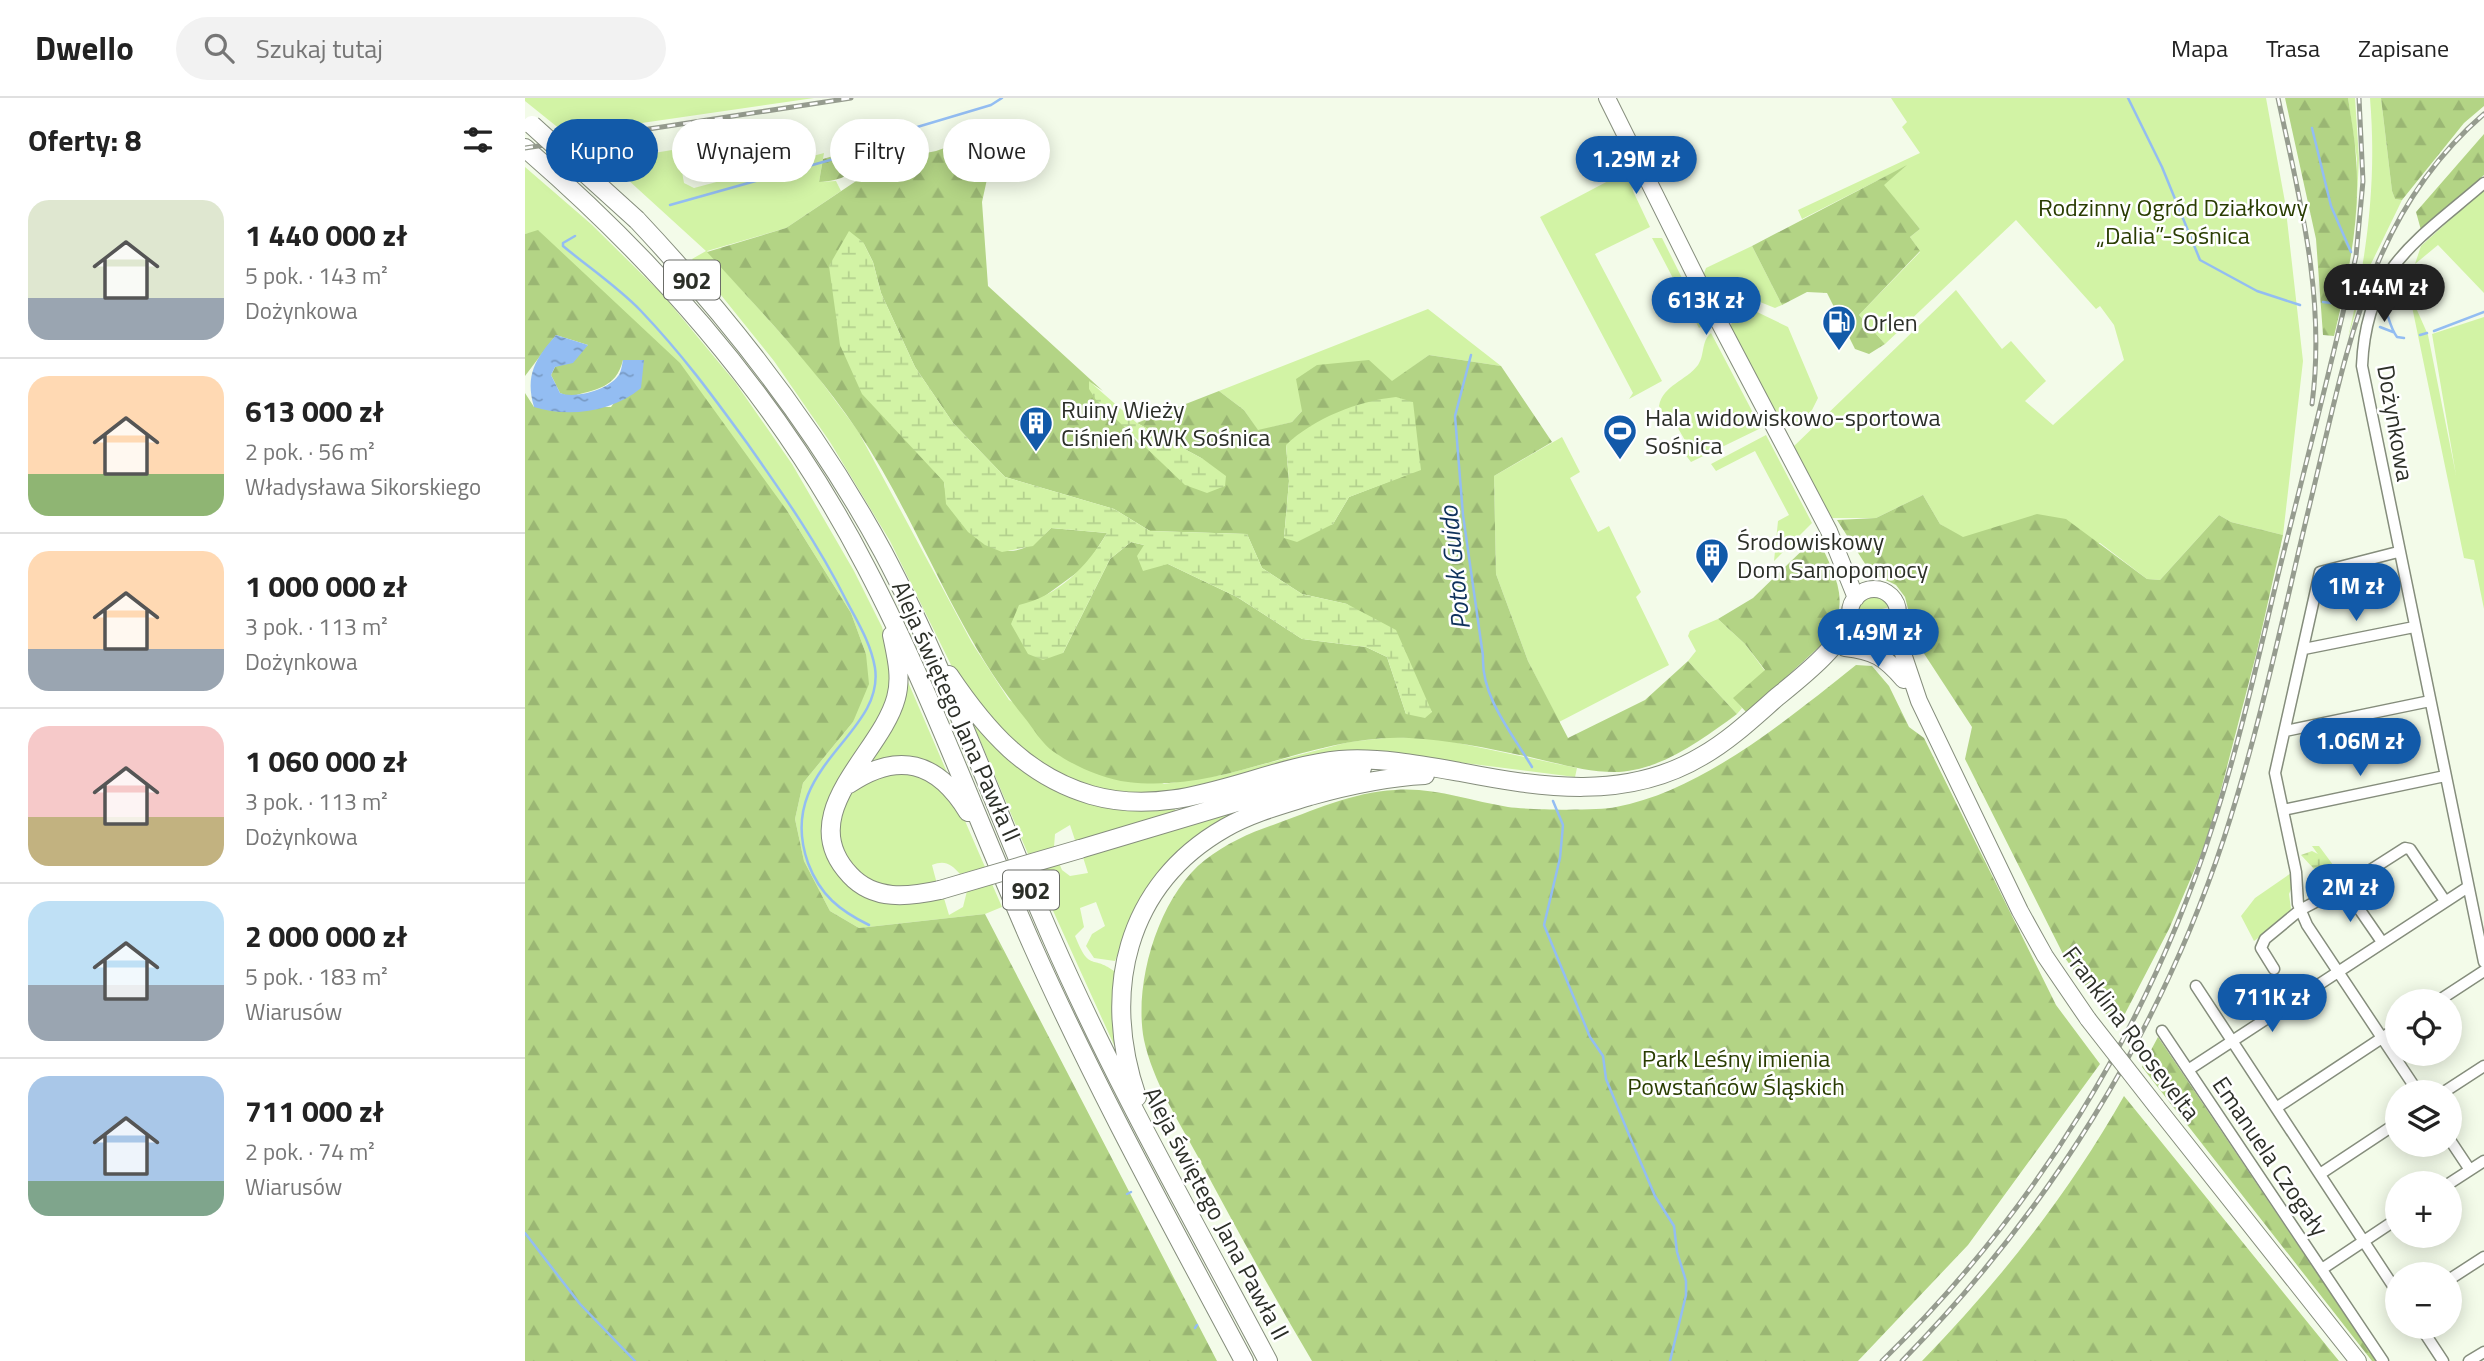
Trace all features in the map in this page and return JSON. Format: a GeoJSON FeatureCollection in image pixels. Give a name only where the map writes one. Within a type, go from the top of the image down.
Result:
{"type":"FeatureCollection","features":[{"type":"Feature","properties":{"kind":"main road","name":"Aleja świętego Jana Pawła II"},"geometry":{"type":"LineString","coordinates":[[529,122],[637,220],[745,342],[795,410],[856,506],[925,641],[1052,939],[1157,1153],[1268,1361]]}},
{"type":"Feature","properties":{"kind":"main road","name":"Aleja świętego Jana Pawła II"},"geometry":{"type":"LineString","coordinates":[[525,148],[615,229],[705,327],[779,424],[828,499],[885,603],[1038,958],[1105,1099],[1244,1361]]}},
{"type":"Feature","properties":{"kind":"main road"},"geometry":{"type":"LineString","coordinates":[[885,603],[899,675],[897,696],[890,715],[835,803],[831,831],[837,855],[848,874],[863,886],[883,895],[908,896],[940,890],[1320,778],[1393,763]]}},
{"type":"Feature","properties":{"kind":"main road"},"geometry":{"type":"LineString","coordinates":[[925,641],[973,710],[998,740],[1041,774],[1090,795],[1125,801],[1172,802],[1321,763],[1360,760],[1423,764],[1461,773],[1590,788],[1626,785],[1655,778],[1689,764],[1719,746],[1815,664],[1849,626],[1851,617]]}},
{"type":"Feature","properties":{"kind":"main road"},"geometry":{"type":"LineString","coordinates":[[1815,664],[1870,636]]}},
{"type":"Feature","properties":{"kind":"main road"},"geometry":{"type":"LineString","coordinates":[[1845,647],[1875,651],[1885,657],[1904,679]]}},
{"type":"Feature","properties":{"kind":"main road"},"geometry":{"type":"LineString","coordinates":[[846,786],[865,773],[888,765],[902,764],[927,770],[944,782],[962,802],[995,858]]}},
{"type":"Feature","properties":{"kind":"main road"},"geometry":{"type":"LineString","coordinates":[[1157,1153],[1125,1055],[1120,997],[1125,954],[1132,934],[1171,872],[1226,828],[1276,806],[1374,779],[1461,773]]}},
{"type":"Feature","properties":{"kind":"street"},"geometry":{"type":"LineString","coordinates":[[1607,98],[1709,303],[1829,531],[1856,598],[1851,617],[1854,626],[1870,636],[1894,627],[1898,616],[1897,604],[1887,592],[1873,589],[1856,598]]}},
{"type":"Feature","properties":{"kind":"street","name":"Dożynkowa"},"geometry":{"type":"LineString","coordinates":[[2484,183],[2392,265],[2380,287],[2368,321],[2362,366],[2484,962]]}},
{"type":"Feature","properties":{"kind":"street"},"geometry":{"type":"LineString","coordinates":[[1829,531],[1873,589]]}},
{"type":"Feature","properties":{"kind":"street"},"geometry":{"type":"LineString","coordinates":[[2398,552],[2320,572],[2275,773],[2296,872],[2300,910],[2410,1080]]}},
{"type":"Feature","properties":{"kind":"street","name":"Franklina Roosevelta"},"geometry":{"type":"LineString","coordinates":[[1894,627],[1919,701],[2045,956],[2088,1019],[2358,1361]]}},
{"type":"Feature","properties":{"kind":"street"},"geometry":{"type":"LineString","coordinates":[[2304,649],[2414,627]]}},
{"type":"Feature","properties":{"kind":"street","name":"Franklina Roosevelta"},"geometry":{"type":"LineString","coordinates":[[1870,636],[1886,645],[1919,701]]}},
{"type":"Feature","properties":{"kind":"street"},"geometry":{"type":"LineString","coordinates":[[2284,731],[2430,701]]}},
{"type":"Feature","properties":{"kind":"street"},"geometry":{"type":"LineString","coordinates":[[2283,810],[2445,776]]}},
{"type":"Feature","properties":{"kind":"street"},"geometry":{"type":"LineString","coordinates":[[2274,969],[2261,948],[2262,943],[2300,910],[2344,887],[2405,848],[2410,849],[2445,901]]}},
{"type":"Feature","properties":{"kind":"street"},"geometry":{"type":"LineString","coordinates":[[2344,887],[2382,942]]}},
{"type":"Feature","properties":{"kind":"street"},"geometry":{"type":"LineString","coordinates":[[2188,1070],[2468,887]]}},
{"type":"Feature","properties":{"kind":"street"},"geometry":{"type":"LineString","coordinates":[[2456,989],[2484,971]]}},
{"type":"Feature","properties":{"kind":"street","name":"Emanuela Czogały"},"geometry":{"type":"LineString","coordinates":[[2196,986],[2385,1273]]}},
{"type":"Feature","properties":{"kind":"street","name":"Emanuela Czogały"},"geometry":{"type":"LineString","coordinates":[[2162,1031],[2383,1361]]}},
{"type":"Feature","properties":{"kind":"street","name":"Emanuela Czogały"},"geometry":{"type":"LineString","coordinates":[[2276,1108],[2385,1036]]}},
{"type":"Feature","properties":{"kind":"street"},"geometry":{"type":"LineString","coordinates":[[2462,1080],[2484,1066]]}},
{"type":"Feature","properties":{"kind":"street","name":"Emanuela Czogały"},"geometry":{"type":"LineString","coordinates":[[2320,1174],[2385,1131]]}},
{"type":"Feature","properties":{"kind":"street"},"geometry":{"type":"LineString","coordinates":[[2461,1157],[2470,1170]]}},
{"type":"Feature","properties":{"kind":"street"},"geometry":{"type":"LineString","coordinates":[[2462,1175],[2484,1161]]}},
{"type":"Feature","properties":{"kind":"street","name":"Emanuela Czogały"},"geometry":{"type":"LineString","coordinates":[[2322,1269],[2385,1227]]}},
{"type":"Feature","properties":{"kind":"street"},"geometry":{"type":"LineString","coordinates":[[2462,1271],[2484,1257]]}},
{"type":"Feature","properties":{"kind":"street"},"geometry":{"type":"LineString","coordinates":[[2429,1339],[2443,1361]]}},
{"type":"Feature","properties":{"kind":"street"},"geometry":{"type":"LineString","coordinates":[[2469,1361],[2484,1352]]}},
{"type":"Feature","properties":{"kind":"green space"},"geometry":{"type":"Polygon","coordinates":[[[525,98],[814,98],[658,121],[547,119],[525,101],[525,98]]]}},
{"type":"Feature","properties":{"kind":"green space","name":"Rodzinny Ogród Działkowy „Dalia”-Sośnica"},"geometry":{"type":"Polygon","coordinates":[[[1891,98],[2266,98],[2285,202],[2303,361],[2283,535],[2231,522],[2219,515],[2160,580],[2147,579],[2100,543],[1964,539],[1940,524],[1923,495],[1876,518],[1832,518],[1793,447],[1956,290],[2002,349],[2011,341],[2046,381],[2025,401],[2053,425],[2124,360],[2114,325],[2100,306],[2096,309],[2016,220],[1885,344],[1859,315],[1920,252],[1910,237],[1920,229],[1883,185],[1904,167],[1802,219],[1798,210],[1920,153],[1902,127],[1907,122],[1891,98]]]}},
{"type":"Feature","properties":{"kind":"green space"},"geometry":{"type":"Polygon","coordinates":[[[2285,98],[2348,98],[2355,150],[2357,203],[2348,270],[2334,336],[2323,335],[2316,239],[2285,98]]]}},
{"type":"Feature","properties":{"kind":"green space"},"geometry":{"type":"Polygon","coordinates":[[[2348,98],[2355,98],[2359,159],[2356,216],[2357,159],[2348,98]]]}},
{"type":"Feature","properties":{"kind":"green space"},"geometry":{"type":"Polygon","coordinates":[[[2370,98],[2381,98],[2392,191],[2395,199],[2402,200],[2368,270],[2348,338],[2369,219],[2372,160],[2370,98]]]}},
{"type":"Feature","properties":{"kind":"green space"},"geometry":{"type":"Polygon","coordinates":[[[2381,98],[2484,98],[2484,106],[2464,123],[2402,200],[2395,199],[2392,191],[2381,98]]]}},
{"type":"Feature","properties":{"kind":"green space"},"geometry":{"type":"Polygon","coordinates":[[[2484,134],[2484,175],[2421,230],[2416,212],[2484,134]]]}},
{"type":"Feature","properties":{"kind":"green space"},"geometry":{"type":"Polygon","coordinates":[[[943,149],[943,182],[986,182],[982,202],[988,286],[1103,391],[1090,382],[1138,443],[1203,459],[1137,423],[1219,391],[1244,410],[1258,430],[1292,422],[1302,411],[1296,379],[1317,365],[1369,360],[1392,381],[1429,355],[1501,366],[1552,442],[1494,476],[1496,574],[1528,661],[1568,738],[1645,700],[1688,661],[1737,714],[1696,743],[1667,759],[1635,770],[1619,772],[1586,770],[1471,745],[1409,738],[1338,744],[1199,779],[1164,783],[1128,782],[1099,775],[1054,752],[1038,736],[977,648],[899,501],[857,430],[804,360],[707,252],[786,228],[855,182],[929,182],[929,152],[943,149]],[[863,242],[949,503],[955,512],[980,538],[1000,550],[1010,551],[1030,545],[1051,528],[1107,533],[1086,566],[1038,601],[1063,653],[1110,559],[1131,542],[1144,545],[1168,564],[1237,597],[1302,639],[1366,647],[1387,657],[1406,714],[1432,712],[1347,604],[1302,594],[1262,568],[1247,534],[1150,531],[1114,509],[1005,477],[953,423],[915,367],[881,293],[873,262],[863,242]],[[1286,446],[1289,481],[1284,538],[1333,524],[1349,497],[1421,469],[1286,446]]]}},
{"type":"Feature","properties":{"kind":"green space"},"geometry":{"type":"Polygon","coordinates":[[[672,150],[672,182],[684,182],[694,188],[716,182],[816,182],[816,155],[824,153],[819,182],[836,182],[841,191],[786,228],[707,251],[809,365],[858,431],[972,643],[1009,700],[1164,784],[1222,775],[1349,742],[1393,737],[1439,739],[1577,768],[1575,777],[1425,758],[1152,798],[1087,789],[1017,750],[956,675],[890,541],[830,442],[774,361],[692,259],[706,251],[630,182],[658,182],[658,152],[672,150]]]}},
{"type":"Feature","properties":{"kind":"green space"},"geometry":{"type":"Polygon","coordinates":[[[830,157],[830,181],[819,182],[823,159],[830,157]]]}},
{"type":"Feature","properties":{"kind":"green space"},"geometry":{"type":"Polygon","coordinates":[[[1907,165],[1884,185],[1920,229],[1910,237],[1920,251],[1859,315],[1885,344],[1869,354],[1855,349],[1827,293],[1807,292],[1782,305],[1752,246],[1907,165]]]}},
{"type":"Feature","properties":{"kind":"green space"},"geometry":{"type":"Polygon","coordinates":[[[525,167],[591,224],[663,295],[735,382],[792,464],[854,571],[882,627],[892,662],[889,701],[833,791],[844,879],[943,895],[949,915],[963,907],[967,891],[992,884],[1002,907],[985,914],[859,928],[830,911],[804,861],[795,819],[803,783],[853,722],[866,654],[851,613],[788,512],[539,231],[525,234],[525,167]]]}},
{"type":"Feature","properties":{"kind":"green space"},"geometry":{"type":"Polygon","coordinates":[[[1629,170],[1633,191],[1650,227],[1595,254],[1662,381],[1629,399],[1633,393],[1540,217],[1629,170]]]}},
{"type":"Feature","properties":{"kind":"green space"},"geometry":{"type":"Polygon","coordinates":[[[2484,189],[2484,293],[2438,245],[2415,264],[2421,246],[2484,189]]]}},
{"type":"Feature","properties":{"kind":"green space"},"geometry":{"type":"Polygon","coordinates":[[[538,230],[680,363],[788,512],[851,613],[866,654],[869,684],[853,722],[803,783],[795,819],[804,861],[830,911],[859,928],[985,914],[1217,1361],[525,1361],[525,393],[534,407],[611,407],[644,361],[623,360],[620,370],[610,382],[570,397],[560,393],[551,375],[555,367],[588,345],[556,335],[525,376],[525,234],[538,230]]]}},
{"type":"Feature","properties":{"kind":"green space"},"geometry":{"type":"Polygon","coordinates":[[[849,231],[863,242],[873,262],[881,293],[915,367],[953,423],[1005,477],[1114,509],[1150,531],[1247,534],[1262,568],[1302,594],[1347,604],[1396,630],[1432,712],[1425,718],[1406,714],[1387,657],[1366,647],[1302,639],[1237,597],[1168,564],[1143,571],[1137,556],[1144,545],[1131,542],[1110,559],[1063,653],[1043,660],[1028,654],[1011,624],[1019,605],[1046,595],[1070,578],[1081,568],[1107,533],[1051,528],[1033,546],[1002,552],[985,545],[968,532],[946,504],[944,482],[862,394],[840,345],[829,266],[849,231]]]}},
{"type":"Feature","properties":{"kind":"green space"},"geometry":{"type":"Polygon","coordinates":[[[1652,238],[1662,238],[1705,324],[1699,328],[1652,238]]]}},
{"type":"Feature","properties":{"kind":"green space"},"geometry":{"type":"Polygon","coordinates":[[[1752,246],[1782,305],[1775,308],[1755,300],[1733,305],[1714,300],[1703,276],[1706,268],[1752,246]]]}},
{"type":"Feature","properties":{"kind":"green space"},"geometry":{"type":"Polygon","coordinates":[[[2409,292],[2428,335],[2456,475],[2432,334],[2484,317],[2484,609],[2474,560],[2464,558],[2409,292]]]}},
{"type":"Feature","properties":{"kind":"green space"},"geometry":{"type":"Polygon","coordinates":[[[1428,309],[1501,366],[1429,355],[1392,382],[1302,411],[1292,422],[1258,431],[1244,410],[1219,391],[1428,309]]]}},
{"type":"Feature","properties":{"kind":"green space"},"geometry":{"type":"Polygon","coordinates":[[[1755,311],[1788,327],[1818,398],[1812,410],[1795,426],[1782,426],[1730,327],[1734,318],[1755,311]]]}},
{"type":"Feature","properties":{"kind":"green space"},"geometry":{"type":"Polygon","coordinates":[[[1711,333],[1761,428],[1691,462],[1684,453],[1690,449],[1671,416],[1665,419],[1659,406],[1665,393],[1698,365],[1711,333]]]}},
{"type":"Feature","properties":{"kind":"green space"},"geometry":{"type":"Polygon","coordinates":[[[1089,381],[1137,423],[1203,459],[1226,476],[1225,486],[1207,493],[1185,485],[1096,400],[1089,389],[1089,381]]]}},
{"type":"Feature","properties":{"kind":"green space"},"geometry":{"type":"Polygon","coordinates":[[[1396,397],[1413,402],[1421,470],[1349,497],[1333,524],[1297,542],[1284,538],[1289,481],[1286,445],[1297,435],[1337,412],[1367,402],[1396,397]]]}},
{"type":"Feature","properties":{"kind":"green space"},"geometry":{"type":"Polygon","coordinates":[[[1766,435],[1812,523],[1774,561],[1778,521],[1789,515],[1755,451],[1716,471],[1711,464],[1766,435]]]}},
{"type":"Feature","properties":{"kind":"green space"},"geometry":{"type":"Polygon","coordinates":[[[1562,437],[1580,472],[1570,478],[1598,532],[1609,526],[1641,592],[1636,597],[1669,665],[1559,722],[1528,661],[1496,574],[1494,476],[1562,437]]]}},
{"type":"Feature","properties":{"kind":"green space"},"geometry":{"type":"Polygon","coordinates":[[[1923,495],[1940,524],[1963,537],[2037,514],[2066,519],[2147,579],[2160,580],[2219,515],[2231,522],[2283,535],[2257,651],[2209,836],[2169,929],[2117,1029],[2065,958],[1965,759],[1972,727],[1908,629],[1909,613],[1905,597],[1896,585],[1871,573],[1837,520],[1876,518],[1923,495]]]}},
{"type":"Feature","properties":{"kind":"green space"},"geometry":{"type":"Polygon","coordinates":[[[1817,536],[1833,572],[1839,596],[1836,619],[1829,631],[1832,635],[1747,713],[1733,698],[1765,670],[1745,644],[1718,619],[1753,598],[1817,536]]]}},
{"type":"Feature","properties":{"kind":"green space"},"geometry":{"type":"Polygon","coordinates":[[[1872,596],[1886,600],[1890,607],[1878,610],[1878,615],[1890,618],[1885,625],[1875,629],[1860,621],[1857,612],[1862,601],[1872,596]]]}},
{"type":"Feature","properties":{"kind":"green space"},"geometry":{"type":"Polygon","coordinates":[[[1718,619],[1745,644],[1765,671],[1734,698],[1742,708],[1737,714],[1688,661],[1696,651],[1688,636],[1690,631],[1718,619]]]}},
{"type":"Feature","properties":{"kind":"green space","name":"Park Leśny imienia Powstańców Śląskich"},"geometry":{"type":"Polygon","coordinates":[[[1856,665],[1872,666],[1889,686],[1909,727],[1924,738],[2056,1005],[2100,1064],[1968,1245],[1858,1361],[1312,1361],[1166,1099],[1144,1040],[1142,993],[1146,967],[1163,918],[1189,876],[1213,854],[1246,835],[1364,794],[1424,791],[1508,807],[1579,810],[1616,807],[1648,799],[1680,786],[1743,750],[1856,665]]]}},
{"type":"Feature","properties":{"kind":"green space"},"geometry":{"type":"Polygon","coordinates":[[[905,675],[949,777],[869,765],[905,675]]]}},
{"type":"Feature","properties":{"kind":"green space"},"geometry":{"type":"Polygon","coordinates":[[[969,714],[1033,775],[1174,806],[1176,814],[1076,843],[1070,825],[1055,834],[1054,847],[1028,854],[969,714]]]}},
{"type":"Feature","properties":{"kind":"green space"},"geometry":{"type":"Polygon","coordinates":[[[890,769],[929,777],[962,814],[985,867],[960,874],[947,864],[932,865],[937,884],[899,889],[877,885],[854,868],[840,840],[840,811],[846,798],[856,787],[890,769]]]}},
{"type":"Feature","properties":{"kind":"green space"},"geometry":{"type":"Polygon","coordinates":[[[1233,809],[1236,817],[1130,923],[1115,961],[1094,958],[1086,946],[1092,934],[1105,926],[1096,902],[1080,908],[1084,927],[1075,936],[1084,955],[1114,971],[1119,1056],[1035,871],[1059,863],[1062,870],[1070,876],[1088,873],[1082,854],[1233,809]]]}},
{"type":"Feature","properties":{"kind":"green space"},"geometry":{"type":"Polygon","coordinates":[[[2312,846],[2319,846],[2345,881],[2338,882],[2312,846]]]}},
{"type":"Feature","properties":{"kind":"green space"},"geometry":{"type":"Polygon","coordinates":[[[2312,851],[2320,855],[2338,882],[2314,869],[2301,855],[2312,851]]]}},
{"type":"Feature","properties":{"kind":"green space"},"geometry":{"type":"Polygon","coordinates":[[[2294,871],[2294,882],[2289,894],[2291,909],[2285,919],[2254,941],[2241,916],[2255,898],[2294,871]]]}},
{"type":"Feature","properties":{"kind":"green space"},"geometry":{"type":"Polygon","coordinates":[[[2158,1037],[2376,1361],[2372,1361],[2142,1067],[2158,1037]]]}},
{"type":"Feature","properties":{"kind":"green space"},"geometry":{"type":"Polygon","coordinates":[[[2124,1096],[2339,1361],[1922,1361],[1979,1299],[2032,1235],[2080,1167],[2124,1096]]]}},
{"type":"Feature","properties":{"kind":"water"},"geometry":{"type":"Polygon","coordinates":[[[556,335],[588,345],[573,363],[555,367],[551,375],[560,393],[582,394],[607,385],[619,375],[623,360],[644,360],[641,388],[617,403],[590,411],[561,412],[534,407],[531,376],[537,360],[556,335]]]}},
{"type":"Feature","properties":{"kind":"waterway"},"geometry":{"type":"LineString","coordinates":[[929,123],[991,105],[1002,98]]}},
{"type":"Feature","properties":{"kind":"waterway"},"geometry":{"type":"LineString","coordinates":[[2128,98],[2162,167],[2200,260],[2257,291],[2300,305]]}},
{"type":"Feature","properties":{"kind":"waterway"},"geometry":{"type":"LineString","coordinates":[[2312,128],[2331,206],[2351,252]]}},
{"type":"Feature","properties":{"kind":"waterway"},"geometry":{"type":"LineString","coordinates":[[670,205],[830,160]]}},
{"type":"Feature","properties":{"kind":"waterway"},"geometry":{"type":"LineString","coordinates":[[575,236],[563,243],[563,246],[613,285],[656,327],[709,391],[747,443],[812,539],[867,641],[875,668],[874,692],[864,714],[817,777],[806,802],[802,830],[808,863],[825,893],[840,908],[869,925]]}},
{"type":"Feature","properties":{"kind":"waterway"},"geometry":{"type":"LineString","coordinates":[[2364,270],[2366,274]]}},
{"type":"Feature","properties":{"kind":"waterway"},"geometry":{"type":"LineString","coordinates":[[2381,299],[2394,333],[2397,337],[2404,338]]}},
{"type":"Feature","properties":{"kind":"waterway"},"geometry":{"type":"LineString","coordinates":[[2323,302],[2331,303]]}},
{"type":"Feature","properties":{"kind":"waterway"},"geometry":{"type":"LineString","coordinates":[[2434,331],[2484,312]]}},
{"type":"Feature","properties":{"kind":"waterway"},"geometry":{"type":"LineString","coordinates":[[2380,327],[2393,332]]}},
{"type":"Feature","properties":{"kind":"waterway"},"geometry":{"type":"LineString","coordinates":[[2420,335],[2427,333]]}},
{"type":"Feature","properties":{"kind":"waterway","name":"Potok Guido"},"geometry":{"type":"LineString","coordinates":[[1471,355],[1455,416],[1463,515],[1484,671],[1492,700],[1532,767]]}},
{"type":"Feature","properties":{"kind":"waterway","name":"Potok Guido"},"geometry":{"type":"LineString","coordinates":[[1553,801],[1563,825],[1560,858],[1544,925],[1590,1037],[1603,1056],[1606,1079],[1655,1196],[1674,1226],[1677,1252],[1686,1281],[1686,1295],[1670,1361]]}},
{"type":"Feature","properties":{"kind":"waterway"},"geometry":{"type":"LineString","coordinates":[[1127,1194],[1131,1192]]}},
{"type":"Feature","properties":{"kind":"waterway"},"geometry":{"type":"LineString","coordinates":[[525,1233],[580,1304],[635,1361]]}},
{"type":"Feature","properties":{"kind":"railway"},"geometry":{"type":"LineString","coordinates":[[525,148],[851,98]]}},
{"type":"Feature","properties":{"kind":"railway"},"geometry":{"type":"LineString","coordinates":[[2278,98],[2309,250],[2316,326],[2312,404]]}},
{"type":"Feature","properties":{"kind":"railway"},"geometry":{"type":"LineString","coordinates":[[1882,1361],[1937,1304],[1988,1244],[2036,1181],[2080,1115],[2155,975],[2186,903],[2212,828],[2240,731],[2356,256],[2363,181],[2359,98]]}},
{"type":"Feature","properties":{"kind":"railway"},"geometry":{"type":"LineString","coordinates":[[1902,1361],[1955,1304],[2004,1245],[2050,1182],[2093,1118],[2132,1051],[2167,982],[2224,838],[2250,752],[2338,387],[2368,287],[2388,240],[2414,195],[2445,153],[2484,114]]}},
{"type":"Feature","properties":{"kind":"place","name":"Orlen"},"geometry":{"type":"Point","coordinates":[1839,352]}},
{"type":"Feature","properties":{"kind":"place","name":"Ruiny Wieży Ciśnień KWK Sośnica"},"geometry":{"type":"Point","coordinates":[1036,453]}},
{"type":"Feature","properties":{"kind":"place","name":"Hala widowiskowo-sportowa Sośnica"},"geometry":{"type":"Point","coordinates":[1620,461]}},
{"type":"Feature","properties":{"kind":"place","name":"Środowiskowy Dom Samopomocy"},"geometry":{"type":"Point","coordinates":[1712,585]}}]}
